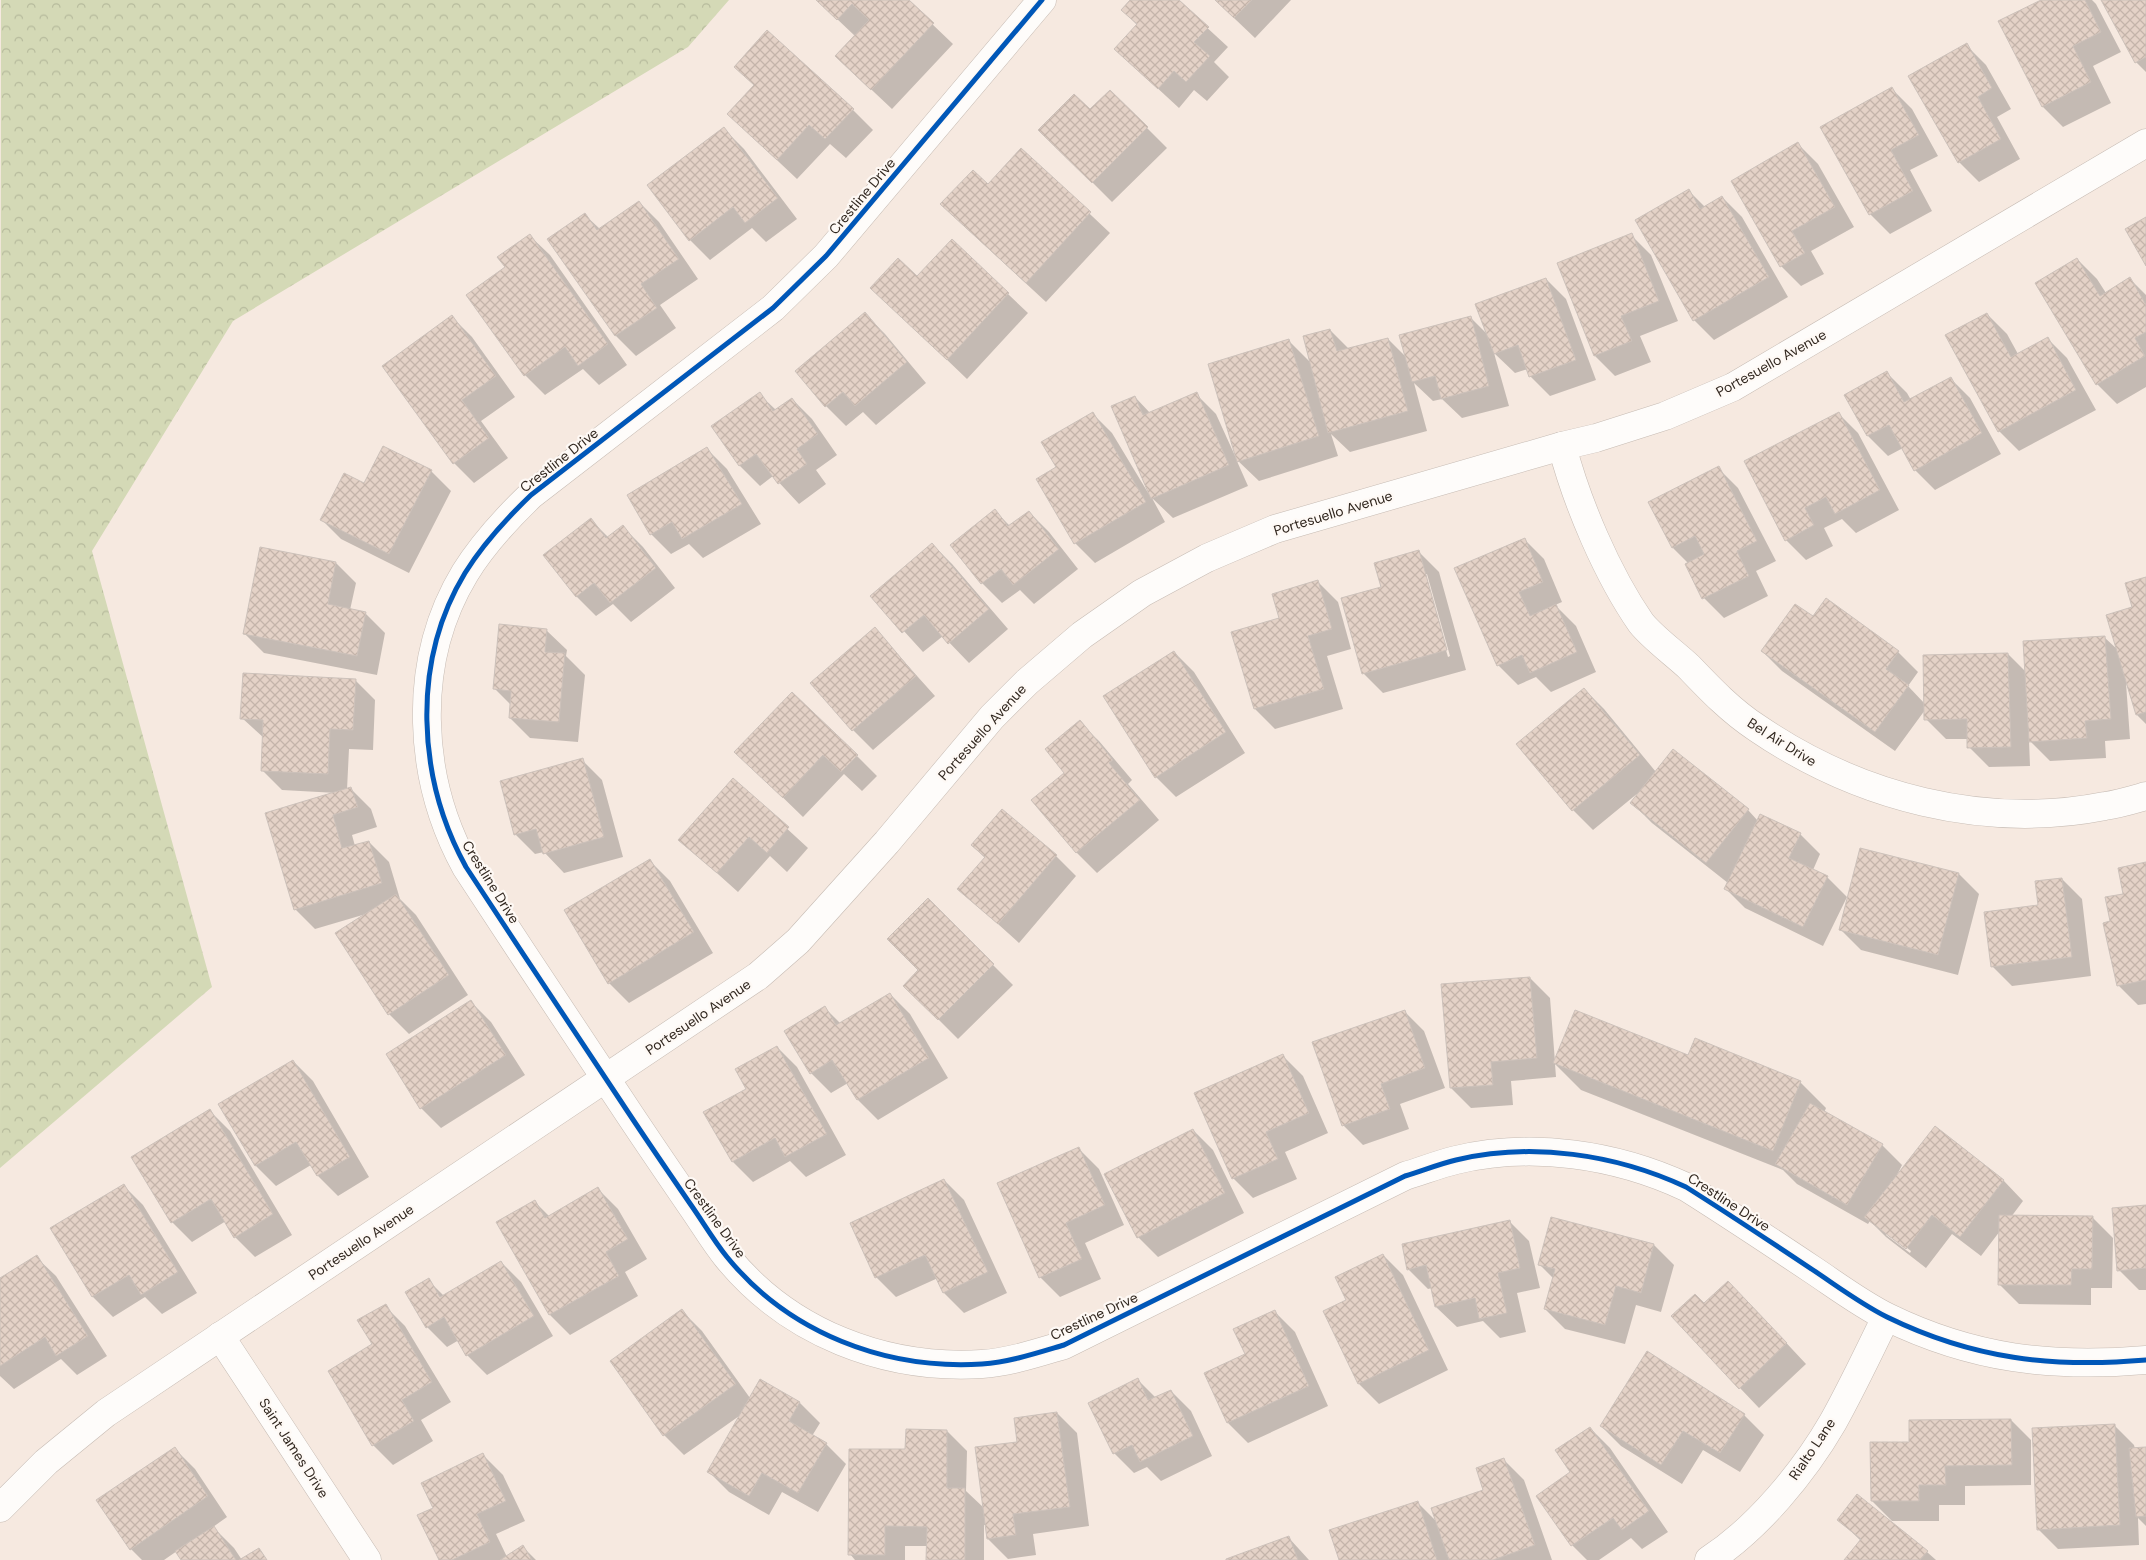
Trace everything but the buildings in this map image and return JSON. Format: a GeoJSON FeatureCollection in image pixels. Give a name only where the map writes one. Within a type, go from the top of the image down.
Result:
{"type":"FeatureCollection","features":[{"type":"Feature","properties":{"kind":"street","name":"Crestline Drive"},"geometry":{"type":"LineString","coordinates":[[1042,0],[826,256],[772,308],[531,495],[501,523],[465,573],[447,610],[434,649],[426,722],[430,771],[440,811],[456,849],[605,1079],[726,1257],[755,1287],[788,1313],[823,1334],[861,1350],[901,1360],[942,1365],[984,1364],[1025,1357],[1064,1345],[1405,1176],[1456,1160],[1510,1152],[1565,1153],[1618,1162],[1686,1186],[1886,1317],[1934,1337],[1984,1352],[2050,1362],[2103,1363],[2146,1360]]}},
{"type":"Feature","properties":{"kind":"street","name":"Portesuello Avenue"},"geometry":{"type":"LineString","coordinates":[[0,1508],[46,1462],[106,1413],[758,976],[798,941],[887,842],[982,729],[1027,682],[1082,634],[1142,593],[1207,558],[1275,529],[1562,446],[1596,438],[1665,416],[1733,387],[2146,144]]}},
{"type":"Feature","properties":{"kind":"street","name":"Bel Air Drive"},"geometry":{"type":"LineString","coordinates":[[1562,446],[1570,476],[1594,535],[1616,580],[1642,624],[1718,697],[1755,728],[1810,761],[1869,787],[1886,792],[1930,804],[1994,813],[2041,814],[2096,808],[2146,796]]}},
{"type":"Feature","properties":{"kind":"street","name":"Rialto Lane"},"geometry":{"type":"LineString","coordinates":[[1709,1560],[1754,1523],[1796,1476],[1832,1422],[1886,1317]]}},
{"type":"Feature","properties":{"kind":"street","name":"Saint James Drive"},"geometry":{"type":"LineString","coordinates":[[220,1336],[367,1560]]}},
{"type":"Feature","properties":{"kind":"green space"},"geometry":{"type":"Polygon","coordinates":[[[1,0],[729,0],[688,47],[233,321],[92,551],[212,987],[0,1168],[1,0]]]}},
{"type":"Feature","properties":{"kind":"cycle path"},"geometry":{"type":"LineString","coordinates":[[1042,0],[826,256],[773,308],[531,495],[495,532],[465,573],[448,608],[435,644],[429,682],[427,720],[430,758],[438,796],[450,832],[466,867],[637,1126],[727,1257],[752,1284],[779,1307],[809,1326],[841,1341],[875,1353],[910,1360],[946,1364],[992,1363],[1023,1357],[1064,1345],[1405,1176],[1450,1162],[1485,1155],[1514,1152],[1573,1154],[1631,1166],[1686,1187],[1849,1295],[1887,1317],[1951,1343],[1982,1351],[2045,1361],[2078,1363],[2146,1360]]}}]}
